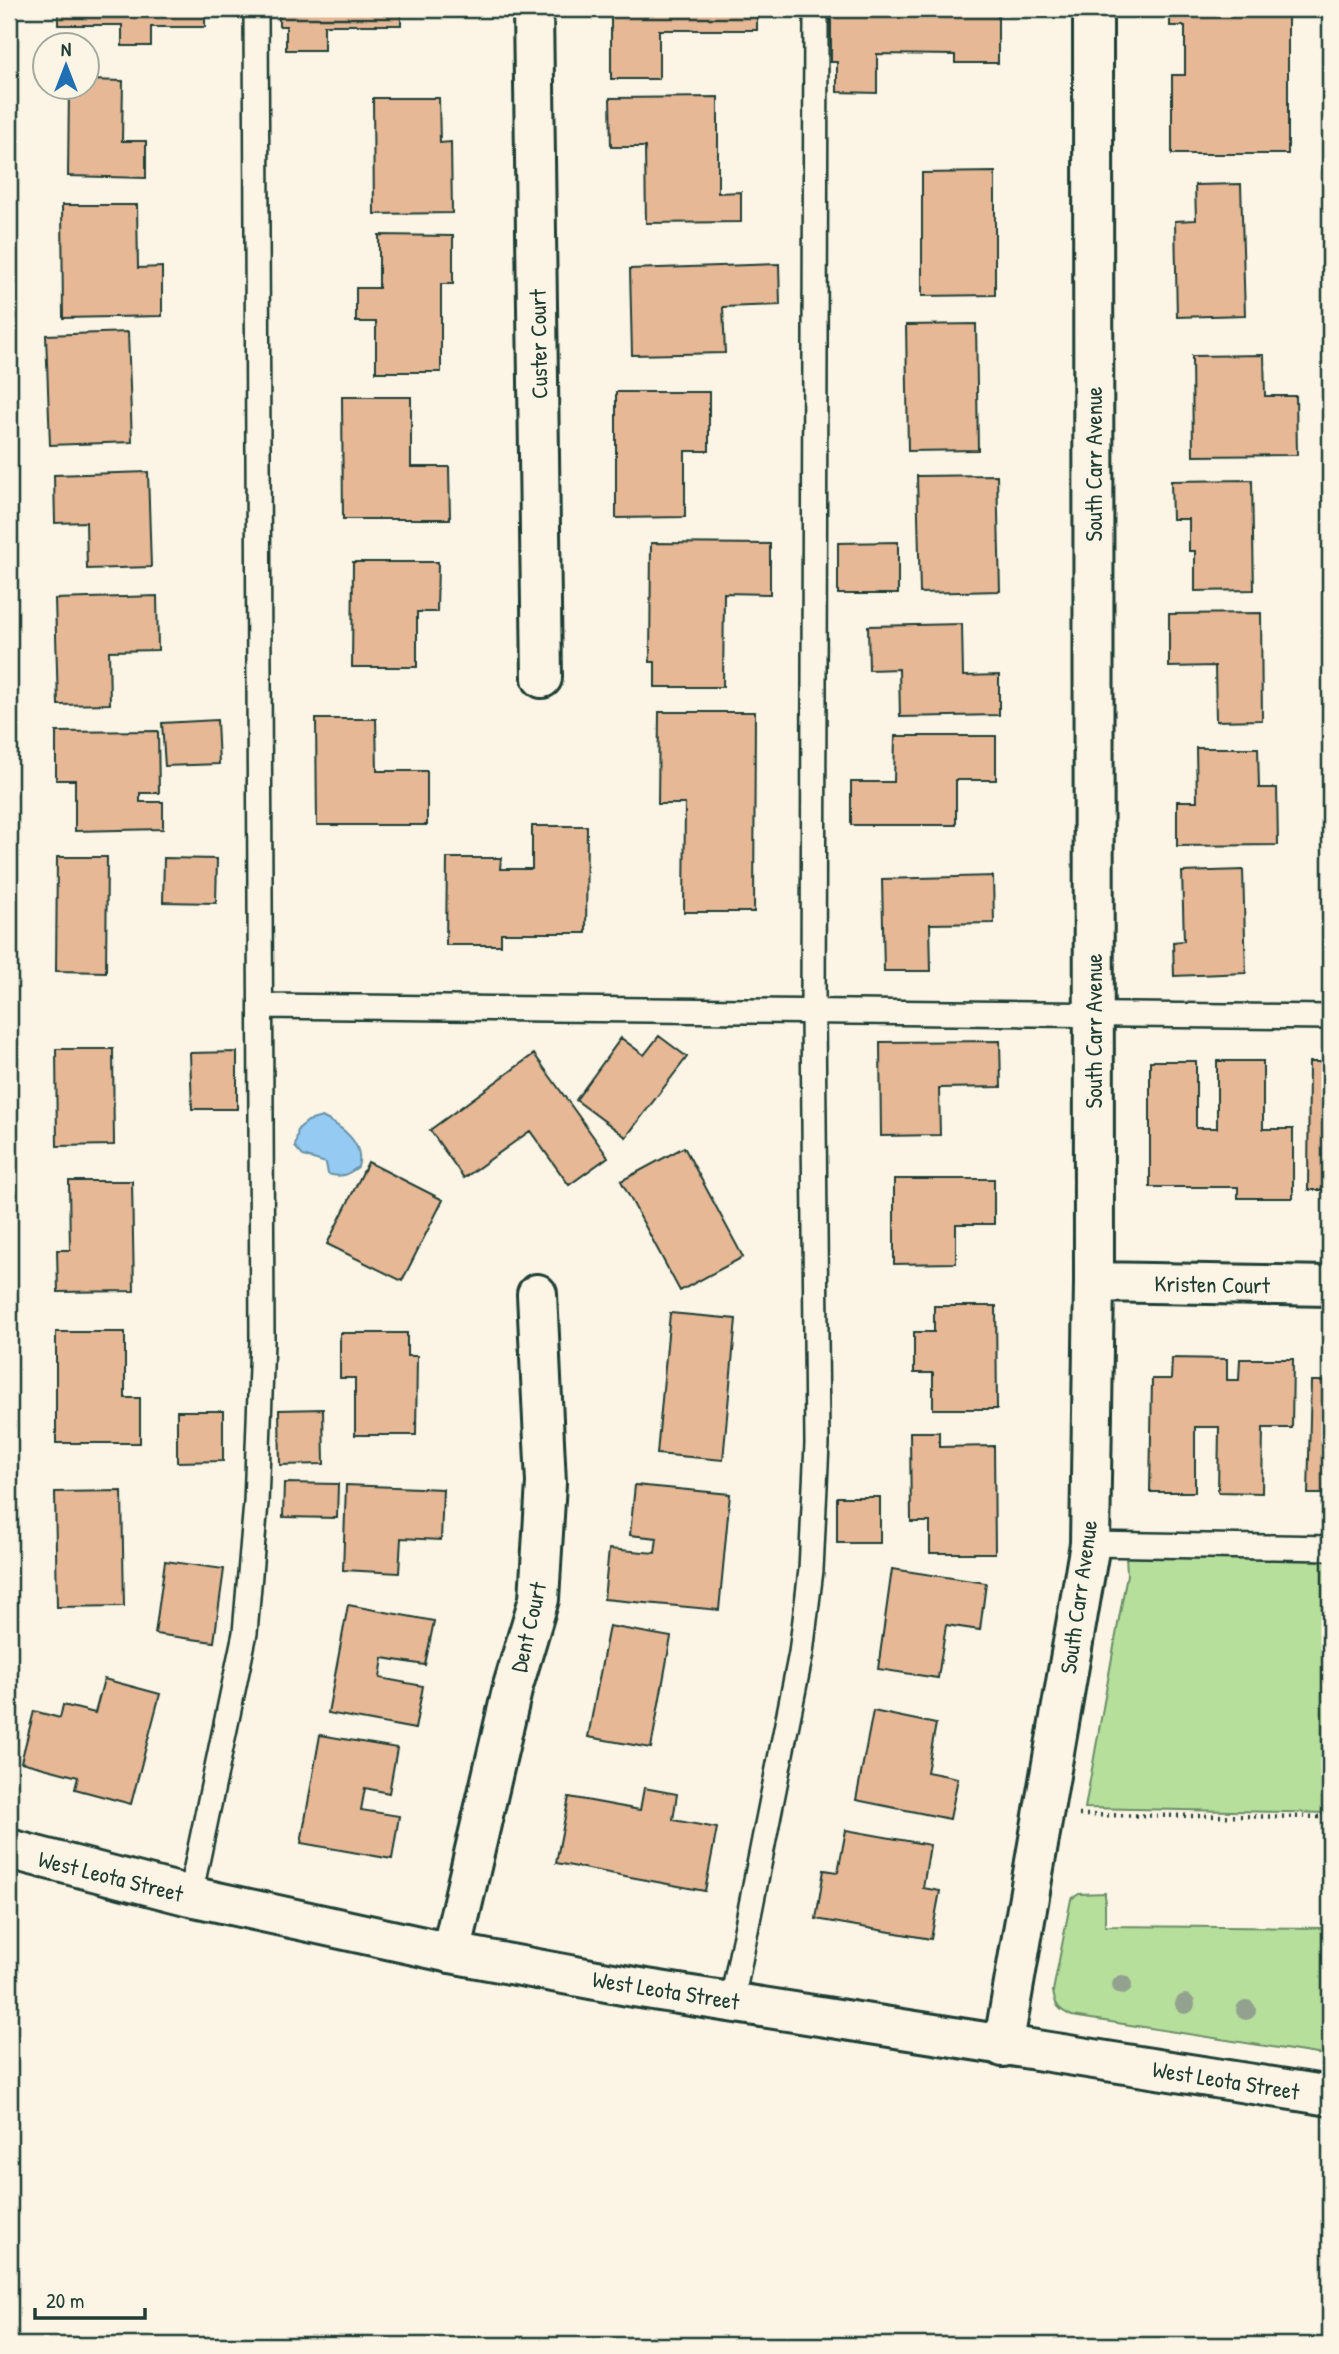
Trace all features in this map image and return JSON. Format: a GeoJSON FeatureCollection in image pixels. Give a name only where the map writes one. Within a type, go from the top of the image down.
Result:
{"type":"FeatureCollection","features":[{"type":"Feature","properties":{"kind":"street","name":"Custer Court"},"geometry":{"type":"LineString","coordinates":[[533,9],[542,678]]}},
{"type":"Feature","properties":{"kind":"street","name":"South Carr Avenue"},"geometry":{"type":"LineString","coordinates":[[1003,2047],[1090,1544],[1094,1282],[1093,9]]}},
{"type":"Feature","properties":{"kind":"street","name":"Kristen Court"},"geometry":{"type":"LineString","coordinates":[[1094,1282],[1330,1286]]}},
{"type":"Feature","properties":{"kind":"street","name":"Dent Court"},"geometry":{"type":"LineString","coordinates":[[451,1953],[513,1686],[539,1599],[546,1483],[537,1293]]}},
{"type":"Feature","properties":{"kind":"street","name":"West Leota Street"},"geometry":{"type":"LineString","coordinates":[[9,1849],[190,1896],[451,1953],[634,1987],[1003,2047],[1330,2096]]}},
{"type":"Feature","properties":{"kind":"lane"},"geometry":{"type":"LineString","coordinates":[[190,1896],[245,1633],[256,1503],[262,1340],[256,9]]}},
{"type":"Feature","properties":{"kind":"lane"},"geometry":{"type":"LineString","coordinates":[[732,2001],[802,1653],[811,1570],[817,1444],[813,1013],[816,9]]}},
{"type":"Feature","properties":{"kind":"lane"},"geometry":{"type":"LineString","coordinates":[[261,1006],[1330,1017]]}},
{"type":"Feature","properties":{"kind":"lane"},"geometry":{"type":"LineString","coordinates":[[1090,1544],[1330,1548]]}},
{"type":"Feature","properties":{"kind":"path"},"geometry":{"type":"LineString","coordinates":[[1043,1815],[1330,1817]]}},
{"type":"Feature","properties":{"kind":"green space"},"geometry":{"type":"Polygon","coordinates":[[[1126,1556],[1330,1560],[1330,1813],[1085,1808],[1127,1574],[1126,1556]]]}},
{"type":"Feature","properties":{"kind":"green space"},"geometry":{"type":"Polygon","coordinates":[[[1105,1893],[1105,1926],[1330,1928],[1330,2056],[1072,2016],[1064,2012],[1056,2004],[1053,1991],[1071,1899],[1079,1894],[1105,1893]]]}},
{"type":"Feature","properties":{"kind":"water"},"geometry":{"type":"Polygon","coordinates":[[[322,1117],[344,1130],[355,1143],[359,1158],[358,1167],[347,1174],[328,1174],[326,1163],[303,1156],[295,1147],[298,1129],[308,1121],[322,1117]]]}},
{"type":"Feature","properties":{"kind":"building"},"geometry":{"type":"Polygon","coordinates":[[[58,9],[205,9],[205,27],[151,27],[151,46],[122,46],[122,25],[58,25],[58,9]]]}},
{"type":"Feature","properties":{"kind":"building"},"geometry":{"type":"Polygon","coordinates":[[[279,9],[401,9],[401,25],[324,25],[324,50],[286,50],[286,26],[279,26],[279,9]]]}},
{"type":"Feature","properties":{"kind":"building"},"geometry":{"type":"Polygon","coordinates":[[[611,9],[757,9],[757,30],[659,30],[659,79],[611,79],[611,9]]]}},
{"type":"Feature","properties":{"kind":"building"},"geometry":{"type":"Polygon","coordinates":[[[831,9],[998,9],[998,63],[955,63],[955,55],[877,54],[877,93],[837,92],[837,62],[831,62],[831,9]]]}},
{"type":"Feature","properties":{"kind":"building"},"geometry":{"type":"Polygon","coordinates":[[[1170,9],[1288,9],[1288,154],[1172,154],[1172,75],[1185,75],[1185,26],[1170,26],[1170,9]]]}},
{"type":"Feature","properties":{"kind":"building"},"geometry":{"type":"Polygon","coordinates":[[[102,80],[123,81],[122,141],[146,141],[146,178],[68,176],[69,102],[102,102],[102,80]]]}},
{"type":"Feature","properties":{"kind":"building"},"geometry":{"type":"Polygon","coordinates":[[[718,97],[718,193],[741,192],[741,222],[646,223],[645,147],[611,147],[610,98],[718,97]]]}},
{"type":"Feature","properties":{"kind":"building"},"geometry":{"type":"Polygon","coordinates":[[[373,98],[439,98],[440,143],[451,142],[452,213],[374,214],[373,98]]]}},
{"type":"Feature","properties":{"kind":"building"},"geometry":{"type":"Polygon","coordinates":[[[995,172],[995,295],[922,296],[922,173],[995,172]]]}},
{"type":"Feature","properties":{"kind":"building"},"geometry":{"type":"Polygon","coordinates":[[[1241,184],[1245,315],[1177,317],[1175,221],[1196,220],[1195,185],[1241,184]]]}},
{"type":"Feature","properties":{"kind":"building"},"geometry":{"type":"Polygon","coordinates":[[[62,205],[137,205],[138,268],[162,267],[162,316],[63,318],[62,205]]]}},
{"type":"Feature","properties":{"kind":"building"},"geometry":{"type":"Polygon","coordinates":[[[379,235],[453,236],[453,284],[441,284],[441,372],[376,372],[376,322],[356,322],[356,288],[379,288],[379,235]]]}},
{"type":"Feature","properties":{"kind":"building"},"geometry":{"type":"Polygon","coordinates":[[[779,264],[780,305],[723,307],[725,353],[632,355],[630,269],[779,264]]]}},
{"type":"Feature","properties":{"kind":"building"},"geometry":{"type":"Polygon","coordinates":[[[976,324],[978,450],[908,451],[906,325],[976,324]]]}},
{"type":"Feature","properties":{"kind":"building"},"geometry":{"type":"Polygon","coordinates":[[[128,332],[132,442],[50,445],[46,335],[128,332]]]}},
{"type":"Feature","properties":{"kind":"building"},"geometry":{"type":"Polygon","coordinates":[[[1264,355],[1265,396],[1296,396],[1297,455],[1193,456],[1192,356],[1264,355]]]}},
{"type":"Feature","properties":{"kind":"building"},"geometry":{"type":"Polygon","coordinates":[[[616,392],[709,392],[709,451],[685,451],[685,517],[616,518],[616,392]]]}},
{"type":"Feature","properties":{"kind":"building"},"geometry":{"type":"Polygon","coordinates":[[[342,397],[411,397],[411,467],[449,467],[450,519],[343,519],[342,397]]]}},
{"type":"Feature","properties":{"kind":"building"},"geometry":{"type":"Polygon","coordinates":[[[148,472],[151,567],[87,569],[86,522],[55,523],[54,475],[148,472]]]}},
{"type":"Feature","properties":{"kind":"building"},"geometry":{"type":"Polygon","coordinates":[[[997,475],[1000,591],[920,593],[917,476],[997,475]]]}},
{"type":"Feature","properties":{"kind":"building"},"geometry":{"type":"Polygon","coordinates":[[[1252,480],[1254,590],[1195,591],[1195,551],[1189,551],[1189,519],[1172,519],[1171,481],[1252,480]]]}},
{"type":"Feature","properties":{"kind":"building"},"geometry":{"type":"Polygon","coordinates":[[[898,542],[898,594],[838,594],[838,543],[898,542]]]}},
{"type":"Feature","properties":{"kind":"building"},"geometry":{"type":"Polygon","coordinates":[[[651,543],[770,544],[770,594],[724,593],[723,687],[655,687],[655,662],[650,662],[651,543]]]}},
{"type":"Feature","properties":{"kind":"building"},"geometry":{"type":"Polygon","coordinates":[[[353,562],[438,562],[437,612],[417,612],[417,667],[352,667],[353,562]]]}},
{"type":"Feature","properties":{"kind":"building"},"geometry":{"type":"Polygon","coordinates":[[[157,596],[158,650],[109,651],[110,704],[58,705],[55,599],[157,596]]]}},
{"type":"Feature","properties":{"kind":"building"},"geometry":{"type":"Polygon","coordinates":[[[1261,613],[1262,720],[1216,721],[1215,666],[1169,667],[1169,614],[1261,613]]]}},
{"type":"Feature","properties":{"kind":"building"},"geometry":{"type":"Polygon","coordinates":[[[962,624],[963,676],[999,675],[999,715],[900,717],[899,669],[869,670],[868,626],[962,624]]]}},
{"type":"Feature","properties":{"kind":"building"},"geometry":{"type":"Polygon","coordinates":[[[659,712],[755,712],[754,912],[684,912],[685,804],[658,804],[659,712]]]}},
{"type":"Feature","properties":{"kind":"building"},"geometry":{"type":"Polygon","coordinates":[[[316,719],[376,719],[377,771],[427,771],[427,825],[317,825],[316,719]]]}},
{"type":"Feature","properties":{"kind":"building"},"geometry":{"type":"Polygon","coordinates":[[[217,720],[219,764],[165,766],[162,723],[217,720]]]}},
{"type":"Feature","properties":{"kind":"building"},"geometry":{"type":"Polygon","coordinates":[[[158,731],[159,793],[140,793],[140,802],[163,802],[163,829],[75,831],[75,780],[56,780],[56,732],[158,731]]]}},
{"type":"Feature","properties":{"kind":"building"},"geometry":{"type":"Polygon","coordinates":[[[895,736],[996,736],[996,780],[956,780],[956,825],[851,825],[851,782],[894,782],[895,736]]]}},
{"type":"Feature","properties":{"kind":"building"},"geometry":{"type":"Polygon","coordinates":[[[1196,748],[1258,748],[1259,788],[1277,788],[1278,845],[1177,846],[1177,801],[1197,801],[1196,748]]]}},
{"type":"Feature","properties":{"kind":"building"},"geometry":{"type":"Polygon","coordinates":[[[532,826],[587,826],[586,933],[501,933],[501,945],[446,945],[447,858],[501,858],[500,869],[532,869],[532,826]]]}},
{"type":"Feature","properties":{"kind":"building"},"geometry":{"type":"Polygon","coordinates":[[[57,857],[107,857],[106,972],[56,971],[57,857]]]}},
{"type":"Feature","properties":{"kind":"building"},"geometry":{"type":"Polygon","coordinates":[[[164,858],[217,859],[216,903],[163,902],[164,858]]]}},
{"type":"Feature","properties":{"kind":"building"},"geometry":{"type":"Polygon","coordinates":[[[1243,870],[1246,973],[1174,976],[1173,942],[1184,941],[1182,872],[1243,870]]]}},
{"type":"Feature","properties":{"kind":"building"},"geometry":{"type":"Polygon","coordinates":[[[993,876],[994,923],[930,924],[931,971],[884,971],[882,879],[993,876]]]}},
{"type":"Feature","properties":{"kind":"building"},"geometry":{"type":"Polygon","coordinates":[[[659,1036],[687,1057],[626,1137],[576,1100],[621,1038],[644,1055],[659,1036]]]}},
{"type":"Feature","properties":{"kind":"building"},"geometry":{"type":"Polygon","coordinates":[[[1000,1041],[1001,1087],[939,1088],[940,1135],[881,1136],[880,1042],[1000,1041]]]}},
{"type":"Feature","properties":{"kind":"building"},"geometry":{"type":"Polygon","coordinates":[[[56,1049],[113,1049],[114,1145],[57,1146],[56,1049]]]}},
{"type":"Feature","properties":{"kind":"building"},"geometry":{"type":"Polygon","coordinates":[[[237,1052],[237,1109],[192,1109],[190,1053],[237,1052]]]}},
{"type":"Feature","properties":{"kind":"building"},"geometry":{"type":"Polygon","coordinates":[[[534,1054],[608,1157],[569,1185],[530,1131],[464,1178],[430,1130],[534,1054]]]}},
{"type":"Feature","properties":{"kind":"building"},"geometry":{"type":"Polygon","coordinates":[[[1150,1061],[1196,1061],[1196,1128],[1217,1128],[1217,1061],[1263,1061],[1263,1129],[1293,1129],[1293,1198],[1238,1198],[1238,1187],[1150,1187],[1150,1061]]]}},
{"type":"Feature","properties":{"kind":"building"},"geometry":{"type":"Polygon","coordinates":[[[1309,1062],[1330,1062],[1330,1190],[1308,1190],[1309,1062]]]}},
{"type":"Feature","properties":{"kind":"building"},"geometry":{"type":"Polygon","coordinates":[[[684,1147],[743,1257],[680,1291],[621,1181],[684,1147]]]}},
{"type":"Feature","properties":{"kind":"building"},"geometry":{"type":"Polygon","coordinates":[[[368,1162],[443,1200],[402,1281],[327,1244],[368,1162]]]}},
{"type":"Feature","properties":{"kind":"building"},"geometry":{"type":"Polygon","coordinates":[[[894,1179],[994,1179],[994,1224],[956,1224],[956,1263],[894,1264],[894,1179]]]}},
{"type":"Feature","properties":{"kind":"building"},"geometry":{"type":"Polygon","coordinates":[[[69,1181],[132,1181],[134,1291],[58,1292],[57,1250],[70,1250],[69,1181]]]}},
{"type":"Feature","properties":{"kind":"building"},"geometry":{"type":"Polygon","coordinates":[[[934,1306],[996,1306],[997,1409],[933,1409],[933,1373],[914,1373],[914,1332],[934,1332],[934,1306]]]}},
{"type":"Feature","properties":{"kind":"building"},"geometry":{"type":"Polygon","coordinates":[[[670,1313],[736,1319],[723,1460],[657,1454],[670,1313]]]}},
{"type":"Feature","properties":{"kind":"building"},"geometry":{"type":"Polygon","coordinates":[[[56,1332],[125,1332],[125,1398],[140,1398],[140,1443],[56,1443],[56,1332]]]}},
{"type":"Feature","properties":{"kind":"building"},"geometry":{"type":"Polygon","coordinates":[[[340,1333],[407,1333],[407,1356],[417,1356],[416,1435],[355,1435],[355,1378],[340,1378],[340,1333]]]}},
{"type":"Feature","properties":{"kind":"building"},"geometry":{"type":"Polygon","coordinates":[[[1172,1358],[1227,1359],[1227,1380],[1239,1380],[1240,1359],[1293,1359],[1292,1428],[1263,1428],[1262,1493],[1218,1492],[1219,1427],[1195,1427],[1195,1492],[1150,1492],[1152,1379],[1171,1379],[1172,1358]]]}},
{"type":"Feature","properties":{"kind":"building"},"geometry":{"type":"Polygon","coordinates":[[[1311,1381],[1330,1381],[1330,1494],[1308,1494],[1311,1381]]]}},
{"type":"Feature","properties":{"kind":"building"},"geometry":{"type":"Polygon","coordinates":[[[323,1409],[324,1464],[280,1465],[279,1410],[323,1409]]]}},
{"type":"Feature","properties":{"kind":"building"},"geometry":{"type":"Polygon","coordinates":[[[177,1411],[223,1411],[223,1461],[177,1462],[177,1411]]]}},
{"type":"Feature","properties":{"kind":"building"},"geometry":{"type":"Polygon","coordinates":[[[910,1432],[939,1432],[939,1447],[994,1446],[995,1553],[930,1553],[930,1522],[911,1522],[910,1432]]]}},
{"type":"Feature","properties":{"kind":"building"},"geometry":{"type":"Polygon","coordinates":[[[284,1483],[338,1484],[337,1518],[283,1517],[284,1483]]]}},
{"type":"Feature","properties":{"kind":"building"},"geometry":{"type":"Polygon","coordinates":[[[346,1485],[443,1489],[441,1540],[401,1538],[399,1573],[343,1570],[346,1485]]]}},
{"type":"Feature","properties":{"kind":"building"},"geometry":{"type":"Polygon","coordinates":[[[635,1485],[730,1494],[719,1610],[604,1599],[609,1549],[655,1553],[657,1538],[630,1535],[635,1485]]]}},
{"type":"Feature","properties":{"kind":"building"},"geometry":{"type":"Polygon","coordinates":[[[122,1491],[124,1606],[57,1607],[55,1492],[122,1491]]]}},
{"type":"Feature","properties":{"kind":"building"},"geometry":{"type":"Polygon","coordinates":[[[837,1497],[880,1497],[880,1543],[837,1543],[837,1497]]]}},
{"type":"Feature","properties":{"kind":"building"},"geometry":{"type":"Polygon","coordinates":[[[165,1561],[224,1569],[214,1642],[155,1634],[165,1561]]]}},
{"type":"Feature","properties":{"kind":"building"},"geometry":{"type":"Polygon","coordinates":[[[892,1569],[986,1583],[980,1630],[946,1625],[938,1678],[878,1669],[892,1569]]]}},
{"type":"Feature","properties":{"kind":"building"},"geometry":{"type":"Polygon","coordinates":[[[348,1605],[434,1621],[425,1665],[383,1658],[380,1678],[423,1686],[415,1729],[328,1713],[348,1605]]]}},
{"type":"Feature","properties":{"kind":"building"},"geometry":{"type":"Polygon","coordinates":[[[609,1626],[671,1637],[651,1748],[588,1737],[609,1626]]]}},
{"type":"Feature","properties":{"kind":"building"},"geometry":{"type":"Polygon","coordinates":[[[104,1679],[160,1694],[131,1804],[75,1789],[78,1777],[21,1762],[34,1711],[60,1718],[63,1705],[95,1713],[104,1679]]]}},
{"type":"Feature","properties":{"kind":"building"},"geometry":{"type":"Polygon","coordinates":[[[873,1711],[936,1724],[927,1772],[958,1778],[950,1819],[856,1800],[873,1711]]]}},
{"type":"Feature","properties":{"kind":"building"},"geometry":{"type":"Polygon","coordinates":[[[320,1735],[397,1748],[389,1793],[365,1788],[361,1810],[399,1816],[392,1859],[301,1843],[320,1735]]]}},
{"type":"Feature","properties":{"kind":"building"},"geometry":{"type":"Polygon","coordinates":[[[644,1788],[677,1794],[673,1820],[717,1828],[705,1891],[556,1863],[569,1797],[640,1810],[644,1788]]]}},
{"type":"Feature","properties":{"kind":"building"},"geometry":{"type":"Polygon","coordinates":[[[846,1830],[930,1845],[923,1888],[940,1891],[931,1939],[816,1919],[824,1870],[838,1872],[846,1830]]]}}]}
